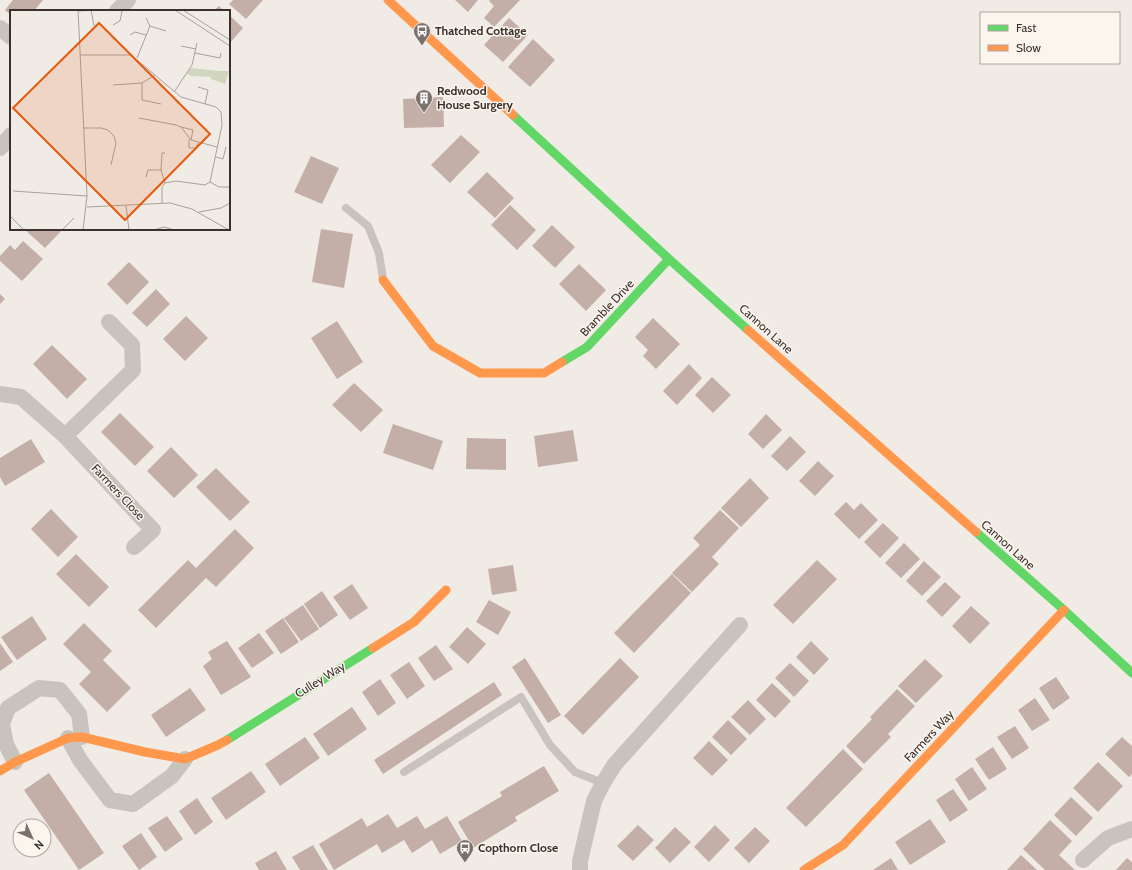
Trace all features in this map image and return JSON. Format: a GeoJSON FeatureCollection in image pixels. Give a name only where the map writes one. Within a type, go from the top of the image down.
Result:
{"type":"FeatureCollection","features":[{"type":"Feature","properties":{"kind":"street"},"geometry":{"type":"LineString","coordinates":[[118,10],[128,0]]}},
{"type":"Feature","properties":{"kind":"street","name":"Cannon Lane"},"geometry":{"type":"LineString","coordinates":[[388,0],[669,259],[1064,610],[1132,673]]}},
{"type":"Feature","properties":{"kind":"street"},"geometry":{"type":"LineString","coordinates":[[0,28],[10,36]]}},
{"type":"Feature","properties":{"kind":"street"},"geometry":{"type":"LineString","coordinates":[[0,148],[10,136]]}},
{"type":"Feature","properties":{"kind":"street","name":"Bramble Drive"},"geometry":{"type":"LineString","coordinates":[[383,280],[433,346],[480,373],[544,373],[587,347],[669,259]]}},
{"type":"Feature","properties":{"kind":"street"},"geometry":{"type":"LineString","coordinates":[[65,436],[133,370],[132,345],[109,322]]}},
{"type":"Feature","properties":{"kind":"street","name":"Farmers Close"},"geometry":{"type":"LineString","coordinates":[[0,394],[21,397],[65,436],[153,530],[134,547]]}},
{"type":"Feature","properties":{"kind":"street","name":"Culley Way"},"geometry":{"type":"LineString","coordinates":[[15,762],[6,744],[2,724],[8,708],[39,688],[60,690],[79,714],[75,737],[80,760],[110,800],[133,804],[172,776],[186,759],[218,745],[414,622],[446,590]]}},
{"type":"Feature","properties":{"kind":"street","name":"Farmers Way"},"geometry":{"type":"LineString","coordinates":[[804,870],[843,845],[1064,610]]}},
{"type":"Feature","properties":{"kind":"street"},"geometry":{"type":"LineString","coordinates":[[580,870],[580,862],[594,801],[615,764],[740,625]]}},
{"type":"Feature","properties":{"kind":"street"},"geometry":{"type":"LineString","coordinates":[[0,771],[15,762],[75,737],[186,759]]}},
{"type":"Feature","properties":{"kind":"street"},"geometry":{"type":"LineString","coordinates":[[1082,860],[1108,838],[1132,829]]}},
{"type":"Feature","properties":{"kind":"lane"},"geometry":{"type":"LineString","coordinates":[[346,208],[368,226],[379,252],[383,280]]}},
{"type":"Feature","properties":{"kind":"lane"},"geometry":{"type":"LineString","coordinates":[[404,772],[521,697],[550,745],[575,772],[603,783]]}},
{"type":"Feature","properties":{"kind":"building"},"geometry":{"type":"Polygon","coordinates":[[[13,0],[43,0],[35,10],[10,10],[10,14],[5,10],[13,0]]]}},
{"type":"Feature","properties":{"kind":"building"},"geometry":{"type":"Polygon","coordinates":[[[233,0],[263,0],[246,19],[229,4],[233,0]]]}},
{"type":"Feature","properties":{"kind":"building"},"geometry":{"type":"Polygon","coordinates":[[[455,0],[478,0],[468,12],[455,0]]]}},
{"type":"Feature","properties":{"kind":"building"},"geometry":{"type":"Polygon","coordinates":[[[520,0],[494,27],[484,18],[494,6],[489,1],[520,0]]]}},
{"type":"Feature","properties":{"kind":"building"},"geometry":{"type":"Polygon","coordinates":[[[219,6],[223,10],[214,10],[219,6]]]}},
{"type":"Feature","properties":{"kind":"building"},"geometry":{"type":"Polygon","coordinates":[[[230,16],[243,28],[230,43],[230,16]]]}},
{"type":"Feature","properties":{"kind":"building"},"geometry":{"type":"Polygon","coordinates":[[[509,18],[528,35],[503,62],[484,45],[509,18]]]}},
{"type":"Feature","properties":{"kind":"building"},"geometry":{"type":"Polygon","coordinates":[[[533,39],[555,60],[530,87],[508,67],[533,39]]]}},
{"type":"Feature","properties":{"kind":"building","name":"Redwood House Surgery"},"geometry":{"type":"Polygon","coordinates":[[[443,97],[444,127],[404,128],[403,99],[443,97]]]}},
{"type":"Feature","properties":{"kind":"building"},"geometry":{"type":"Polygon","coordinates":[[[461,135],[480,152],[450,183],[431,165],[461,135]]]}},
{"type":"Feature","properties":{"kind":"building"},"geometry":{"type":"Polygon","coordinates":[[[311,156],[339,168],[322,204],[294,192],[311,156]]]}},
{"type":"Feature","properties":{"kind":"building"},"geometry":{"type":"Polygon","coordinates":[[[487,172],[514,198],[495,218],[467,192],[487,172]]]}},
{"type":"Feature","properties":{"kind":"building"},"geometry":{"type":"Polygon","coordinates":[[[510,205],[536,230],[517,250],[491,225],[510,205]]]}},
{"type":"Feature","properties":{"kind":"building"},"geometry":{"type":"Polygon","coordinates":[[[552,225],[575,247],[555,268],[532,246],[552,225]]]}},
{"type":"Feature","properties":{"kind":"building"},"geometry":{"type":"Polygon","coordinates":[[[321,229],[353,234],[344,288],[312,282],[321,229]]]}},
{"type":"Feature","properties":{"kind":"building"},"geometry":{"type":"Polygon","coordinates":[[[25,230],[62,230],[45,248],[25,230]]]}},
{"type":"Feature","properties":{"kind":"building"},"geometry":{"type":"Polygon","coordinates":[[[23,241],[43,259],[22,281],[0,261],[0,256],[10,245],[15,250],[23,241]]]}},
{"type":"Feature","properties":{"kind":"building"},"geometry":{"type":"Polygon","coordinates":[[[129,262],[149,282],[127,305],[107,284],[129,262]]]}},
{"type":"Feature","properties":{"kind":"building"},"geometry":{"type":"Polygon","coordinates":[[[579,264],[606,290],[586,311],[559,284],[579,264]]]}},
{"type":"Feature","properties":{"kind":"building"},"geometry":{"type":"Polygon","coordinates":[[[156,289],[170,304],[147,327],[132,313],[156,289]]]}},
{"type":"Feature","properties":{"kind":"building"},"geometry":{"type":"Polygon","coordinates":[[[0,294],[5,299],[0,304],[0,294]]]}},
{"type":"Feature","properties":{"kind":"building"},"geometry":{"type":"Polygon","coordinates":[[[186,316],[208,338],[185,361],[163,339],[186,316]]]}},
{"type":"Feature","properties":{"kind":"building"},"geometry":{"type":"Polygon","coordinates":[[[653,318],[680,344],[656,369],[643,356],[648,350],[635,337],[653,318]]]}},
{"type":"Feature","properties":{"kind":"building"},"geometry":{"type":"Polygon","coordinates":[[[337,321],[363,362],[337,379],[311,338],[337,321]]]}},
{"type":"Feature","properties":{"kind":"building"},"geometry":{"type":"Polygon","coordinates":[[[52,345],[87,379],[67,399],[33,364],[52,345]]]}},
{"type":"Feature","properties":{"kind":"building"},"geometry":{"type":"Polygon","coordinates":[[[689,364],[702,378],[677,405],[663,391],[689,364]]]}},
{"type":"Feature","properties":{"kind":"building"},"geometry":{"type":"Polygon","coordinates":[[[712,377],[731,395],[713,413],[695,395],[712,377]]]}},
{"type":"Feature","properties":{"kind":"building"},"geometry":{"type":"Polygon","coordinates":[[[354,383],[383,410],[361,432],[332,405],[354,383]]]}},
{"type":"Feature","properties":{"kind":"building"},"geometry":{"type":"Polygon","coordinates":[[[120,413],[154,447],[135,466],[101,432],[120,413]]]}},
{"type":"Feature","properties":{"kind":"building"},"geometry":{"type":"Polygon","coordinates":[[[766,414],[782,430],[763,449],[748,434],[766,414]]]}},
{"type":"Feature","properties":{"kind":"building"},"geometry":{"type":"Polygon","coordinates":[[[393,424],[443,441],[433,470],[383,453],[393,424]]]}},
{"type":"Feature","properties":{"kind":"building"},"geometry":{"type":"Polygon","coordinates":[[[573,430],[578,461],[538,467],[534,436],[573,430]]]}},
{"type":"Feature","properties":{"kind":"building"},"geometry":{"type":"Polygon","coordinates":[[[790,436],[806,452],[787,471],[771,456],[790,436]]]}},
{"type":"Feature","properties":{"kind":"building"},"geometry":{"type":"Polygon","coordinates":[[[467,438],[506,439],[506,470],[466,469],[467,438]]]}},
{"type":"Feature","properties":{"kind":"building"},"geometry":{"type":"Polygon","coordinates":[[[31,439],[45,462],[5,486],[0,477],[0,458],[31,439]]]}},
{"type":"Feature","properties":{"kind":"building"},"geometry":{"type":"Polygon","coordinates":[[[171,447],[198,475],[174,498],[147,471],[171,447]]]}},
{"type":"Feature","properties":{"kind":"building"},"geometry":{"type":"Polygon","coordinates":[[[818,461],[834,476],[815,496],[799,481],[818,461]]]}},
{"type":"Feature","properties":{"kind":"building"},"geometry":{"type":"Polygon","coordinates":[[[216,468],[250,502],[230,521],[196,487],[216,468]]]}},
{"type":"Feature","properties":{"kind":"building"},"geometry":{"type":"Polygon","coordinates":[[[750,478],[769,498],[741,527],[721,508],[750,478]]]}},
{"type":"Feature","properties":{"kind":"building"},"geometry":{"type":"Polygon","coordinates":[[[846,502],[854,510],[861,503],[878,520],[859,539],[834,514],[846,502]]]}},
{"type":"Feature","properties":{"kind":"building"},"geometry":{"type":"Polygon","coordinates":[[[51,509],[78,537],[58,557],[31,529],[51,509]]]}},
{"type":"Feature","properties":{"kind":"building"},"geometry":{"type":"Polygon","coordinates":[[[720,510],[739,528],[712,557],[719,564],[692,592],[672,573],[700,545],[693,538],[720,510]]]}},
{"type":"Feature","properties":{"kind":"building"},"geometry":{"type":"Polygon","coordinates":[[[883,523],[899,538],[880,558],[864,542],[883,523]]]}},
{"type":"Feature","properties":{"kind":"building"},"geometry":{"type":"Polygon","coordinates":[[[235,529],[254,548],[216,587],[206,578],[156,628],[138,610],[188,560],[196,568],[235,529]]]}},
{"type":"Feature","properties":{"kind":"building"},"geometry":{"type":"Polygon","coordinates":[[[904,543],[920,559],[901,578],[885,563],[904,543]]]}},
{"type":"Feature","properties":{"kind":"building"},"geometry":{"type":"Polygon","coordinates":[[[76,554],[109,587],[89,607],[56,574],[76,554]]]}},
{"type":"Feature","properties":{"kind":"building"},"geometry":{"type":"Polygon","coordinates":[[[817,560],[837,579],[793,624],[773,605],[817,560]]]}},
{"type":"Feature","properties":{"kind":"building"},"geometry":{"type":"Polygon","coordinates":[[[924,561],[941,577],[922,596],[906,581],[924,561]]]}},
{"type":"Feature","properties":{"kind":"building"},"geometry":{"type":"Polygon","coordinates":[[[513,565],[517,591],[492,595],[488,569],[513,565]]]}},
{"type":"Feature","properties":{"kind":"building"},"geometry":{"type":"Polygon","coordinates":[[[672,574],[691,593],[634,653],[614,633],[672,574]]]}},
{"type":"Feature","properties":{"kind":"building"},"geometry":{"type":"Polygon","coordinates":[[[945,582],[961,597],[942,617],[926,601],[945,582]]]}},
{"type":"Feature","properties":{"kind":"building"},"geometry":{"type":"Polygon","coordinates":[[[352,584],[368,608],[350,620],[333,597],[352,584]]]}},
{"type":"Feature","properties":{"kind":"building"},"geometry":{"type":"Polygon","coordinates":[[[322,591],[338,615],[320,628],[304,604],[322,591]]]}},
{"type":"Feature","properties":{"kind":"building"},"geometry":{"type":"Polygon","coordinates":[[[489,600],[511,612],[498,635],[476,622],[489,600]]]}},
{"type":"Feature","properties":{"kind":"building"},"geometry":{"type":"Polygon","coordinates":[[[303,605],[319,629],[301,641],[284,618],[303,605]]]}},
{"type":"Feature","properties":{"kind":"building"},"geometry":{"type":"Polygon","coordinates":[[[971,606],[990,623],[970,644],[952,626],[971,606]]]}},
{"type":"Feature","properties":{"kind":"building"},"geometry":{"type":"Polygon","coordinates":[[[32,616],[47,639],[17,660],[1,637],[32,616]]]}},
{"type":"Feature","properties":{"kind":"building"},"geometry":{"type":"Polygon","coordinates":[[[283,618],[299,642],[281,654],[265,631],[283,618]]]}},
{"type":"Feature","properties":{"kind":"building"},"geometry":{"type":"Polygon","coordinates":[[[84,623],[112,651],[103,660],[131,688],[107,712],[79,684],[91,672],[63,644],[84,623]]]}},
{"type":"Feature","properties":{"kind":"building"},"geometry":{"type":"Polygon","coordinates":[[[467,627],[486,644],[468,664],[449,647],[467,627]]]}},
{"type":"Feature","properties":{"kind":"building"},"geometry":{"type":"Polygon","coordinates":[[[259,633],[274,653],[252,668],[238,648],[259,633]]]}},
{"type":"Feature","properties":{"kind":"building"},"geometry":{"type":"Polygon","coordinates":[[[227,641],[251,677],[221,695],[203,666],[212,659],[208,652],[227,641]]]}},
{"type":"Feature","properties":{"kind":"building"},"geometry":{"type":"Polygon","coordinates":[[[811,641],[829,659],[814,675],[796,657],[811,641]]]}},
{"type":"Feature","properties":{"kind":"building"},"geometry":{"type":"Polygon","coordinates":[[[0,643],[13,662],[0,671],[0,643]]]}},
{"type":"Feature","properties":{"kind":"building"},"geometry":{"type":"Polygon","coordinates":[[[436,645],[453,669],[434,681],[418,658],[436,645]]]}},
{"type":"Feature","properties":{"kind":"building"},"geometry":{"type":"Polygon","coordinates":[[[525,658],[561,715],[548,723],[512,667],[525,658]]]}},
{"type":"Feature","properties":{"kind":"building"},"geometry":{"type":"Polygon","coordinates":[[[620,658],[639,677],[583,735],[564,716],[620,658]]]}},
{"type":"Feature","properties":{"kind":"building"},"geometry":{"type":"Polygon","coordinates":[[[925,659],[943,676],[916,703],[898,686],[925,659]]]}},
{"type":"Feature","properties":{"kind":"building"},"geometry":{"type":"Polygon","coordinates":[[[409,662],[425,686],[407,699],[390,675],[409,662]]]}},
{"type":"Feature","properties":{"kind":"building"},"geometry":{"type":"Polygon","coordinates":[[[790,663],[809,681],[794,697],[775,678],[790,663]]]}},
{"type":"Feature","properties":{"kind":"building"},"geometry":{"type":"Polygon","coordinates":[[[1056,677],[1070,698],[1053,710],[1039,688],[1056,677]]]}},
{"type":"Feature","properties":{"kind":"building"},"geometry":{"type":"Polygon","coordinates":[[[380,679],[396,703],[378,716],[362,692],[380,679]]]}},
{"type":"Feature","properties":{"kind":"building"},"geometry":{"type":"Polygon","coordinates":[[[494,682],[502,695],[383,774],[374,760],[494,682]]]}},
{"type":"Feature","properties":{"kind":"building"},"geometry":{"type":"Polygon","coordinates":[[[772,683],[791,701],[775,718],[756,700],[772,683]]]}},
{"type":"Feature","properties":{"kind":"building"},"geometry":{"type":"Polygon","coordinates":[[[190,688],[206,710],[166,737],[151,715],[190,688]]]}},
{"type":"Feature","properties":{"kind":"building"},"geometry":{"type":"Polygon","coordinates":[[[897,689],[915,706],[888,734],[891,737],[864,764],[846,746],[872,719],[870,717],[897,689]]]}},
{"type":"Feature","properties":{"kind":"building"},"geometry":{"type":"Polygon","coordinates":[[[1035,698],[1050,720],[1032,731],[1018,710],[1035,698]]]}},
{"type":"Feature","properties":{"kind":"building"},"geometry":{"type":"Polygon","coordinates":[[[748,700],[766,719],[750,735],[731,717],[748,700]]]}},
{"type":"Feature","properties":{"kind":"building"},"geometry":{"type":"Polygon","coordinates":[[[352,707],[367,729],[328,756],[313,734],[352,707]]]}},
{"type":"Feature","properties":{"kind":"building"},"geometry":{"type":"Polygon","coordinates":[[[728,720],[747,739],[731,755],[712,737],[728,720]]]}},
{"type":"Feature","properties":{"kind":"building"},"geometry":{"type":"Polygon","coordinates":[[[1015,726],[1029,748],[1012,759],[997,737],[1015,726]]]}},
{"type":"Feature","properties":{"kind":"building"},"geometry":{"type":"Polygon","coordinates":[[[305,737],[320,758],[280,786],[265,764],[305,737]]]}},
{"type":"Feature","properties":{"kind":"building"},"geometry":{"type":"Polygon","coordinates":[[[1122,737],[1132,746],[1132,774],[1129,777],[1105,754],[1122,737]]]}},
{"type":"Feature","properties":{"kind":"building"},"geometry":{"type":"Polygon","coordinates":[[[709,741],[728,760],[712,776],[693,758],[709,741]]]}},
{"type":"Feature","properties":{"kind":"building"},"geometry":{"type":"Polygon","coordinates":[[[993,747],[1007,769],[989,780],[975,759],[993,747]]]}},
{"type":"Feature","properties":{"kind":"building"},"geometry":{"type":"Polygon","coordinates":[[[843,749],[863,769],[806,827],[786,808],[843,749]]]}},
{"type":"Feature","properties":{"kind":"building"},"geometry":{"type":"Polygon","coordinates":[[[1098,762],[1123,786],[1098,812],[1073,788],[1098,762]]]}},
{"type":"Feature","properties":{"kind":"building"},"geometry":{"type":"Polygon","coordinates":[[[544,766],[559,791],[515,817],[517,821],[473,848],[458,822],[502,796],[500,792],[544,766]]]}},
{"type":"Feature","properties":{"kind":"building"},"geometry":{"type":"Polygon","coordinates":[[[972,767],[987,789],[969,801],[955,779],[972,767]]]}},
{"type":"Feature","properties":{"kind":"building"},"geometry":{"type":"Polygon","coordinates":[[[251,771],[266,792],[226,820],[211,798],[251,771]]]}},
{"type":"Feature","properties":{"kind":"building"},"geometry":{"type":"Polygon","coordinates":[[[49,773],[104,853],[79,870],[52,831],[52,818],[43,818],[24,790],[49,773]]]}},
{"type":"Feature","properties":{"kind":"building"},"geometry":{"type":"Polygon","coordinates":[[[953,789],[968,810],[950,822],[936,800],[953,789]]]}},
{"type":"Feature","properties":{"kind":"building"},"geometry":{"type":"Polygon","coordinates":[[[1071,797],[1093,818],[1076,836],[1054,815],[1071,797]]]}},
{"type":"Feature","properties":{"kind":"building"},"geometry":{"type":"Polygon","coordinates":[[[197,798],[213,822],[195,835],[179,811],[197,798]]]}},
{"type":"Feature","properties":{"kind":"building"},"geometry":{"type":"Polygon","coordinates":[[[388,814],[397,828],[417,816],[425,829],[447,816],[462,841],[440,854],[432,840],[412,853],[404,840],[382,853],[377,844],[334,870],[319,844],[362,818],[367,827],[388,814]]]}},
{"type":"Feature","properties":{"kind":"building"},"geometry":{"type":"Polygon","coordinates":[[[167,816],[183,839],[165,852],[148,828],[167,816]]]}},
{"type":"Feature","properties":{"kind":"building"},"geometry":{"type":"Polygon","coordinates":[[[930,819],[946,842],[910,865],[895,842],[930,819]]]}},
{"type":"Feature","properties":{"kind":"building"},"geometry":{"type":"Polygon","coordinates":[[[1050,820],[1072,841],[1059,855],[1075,870],[1045,870],[1023,849],[1050,820]]]}},
{"type":"Feature","properties":{"kind":"building"},"geometry":{"type":"Polygon","coordinates":[[[638,825],[654,840],[633,861],[617,846],[638,825]]]}},
{"type":"Feature","properties":{"kind":"building"},"geometry":{"type":"Polygon","coordinates":[[[715,825],[730,840],[709,862],[694,847],[715,825]]]}},
{"type":"Feature","properties":{"kind":"building"},"geometry":{"type":"Polygon","coordinates":[[[675,827],[691,842],[670,863],[655,848],[675,827]]]}},
{"type":"Feature","properties":{"kind":"building"},"geometry":{"type":"Polygon","coordinates":[[[755,827],[770,841],[749,863],[734,848],[755,827]]]}},
{"type":"Feature","properties":{"kind":"building"},"geometry":{"type":"Polygon","coordinates":[[[141,833],[157,857],[139,870],[122,846],[141,833]]]}},
{"type":"Feature","properties":{"kind":"building"},"geometry":{"type":"Polygon","coordinates":[[[313,845],[328,870],[300,870],[292,857],[313,845]]]}},
{"type":"Feature","properties":{"kind":"building"},"geometry":{"type":"Polygon","coordinates":[[[276,851],[287,870],[259,870],[255,863],[276,851]]]}},
{"type":"Feature","properties":{"kind":"building"},"geometry":{"type":"Polygon","coordinates":[[[1021,855],[1037,870],[1007,870],[1021,855]]]}},
{"type":"Feature","properties":{"kind":"building"},"geometry":{"type":"Polygon","coordinates":[[[891,858],[898,870],[873,870],[891,858]]]}},
{"type":"Feature","properties":{"kind":"building"},"geometry":{"type":"Polygon","coordinates":[[[1127,858],[1132,862],[1132,870],[1116,870],[1127,858]]]}},
{"type":"Feature","properties":{"kind":"traffic: fast"},"geometry":{"type":"LineString","coordinates":[[513,115],[748,330]]}},
{"type":"Feature","properties":{"kind":"traffic: fast"},"geometry":{"type":"LineString","coordinates":[[562,362],[587,347],[669,259]]}},
{"type":"Feature","properties":{"kind":"traffic: fast"},"geometry":{"type":"LineString","coordinates":[[976,532],[1132,673]]}},
{"type":"Feature","properties":{"kind":"traffic: fast"},"geometry":{"type":"LineString","coordinates":[[227,740],[373,648]]}},
{"type":"Feature","properties":{"kind":"traffic: slow"},"geometry":{"type":"LineString","coordinates":[[388,0],[513,115]]}},
{"type":"Feature","properties":{"kind":"traffic: slow"},"geometry":{"type":"LineString","coordinates":[[383,280],[433,346],[480,373],[544,373],[562,362]]}},
{"type":"Feature","properties":{"kind":"traffic: slow"},"geometry":{"type":"LineString","coordinates":[[748,330],[976,532]]}},
{"type":"Feature","properties":{"kind":"traffic: slow"},"geometry":{"type":"LineString","coordinates":[[373,648],[414,622],[446,590]]}},
{"type":"Feature","properties":{"kind":"traffic: slow"},"geometry":{"type":"LineString","coordinates":[[804,870],[843,845],[1064,610]]}},
{"type":"Feature","properties":{"kind":"traffic: slow"},"geometry":{"type":"LineString","coordinates":[[0,771],[15,762],[68,738],[82,737],[145,752],[185,759],[227,740]]}},
{"type":"Feature","properties":{"kind":"place","name":"Thatched Cottage"},"geometry":{"type":"Point","coordinates":[422,46]}},
{"type":"Feature","properties":{"kind":"place","name":"Redwood House Surgery"},"geometry":{"type":"Point","coordinates":[424,113]}},
{"type":"Feature","properties":{"kind":"place","name":"Copthorn Close"},"geometry":{"type":"Point","coordinates":[465,863]}}]}
